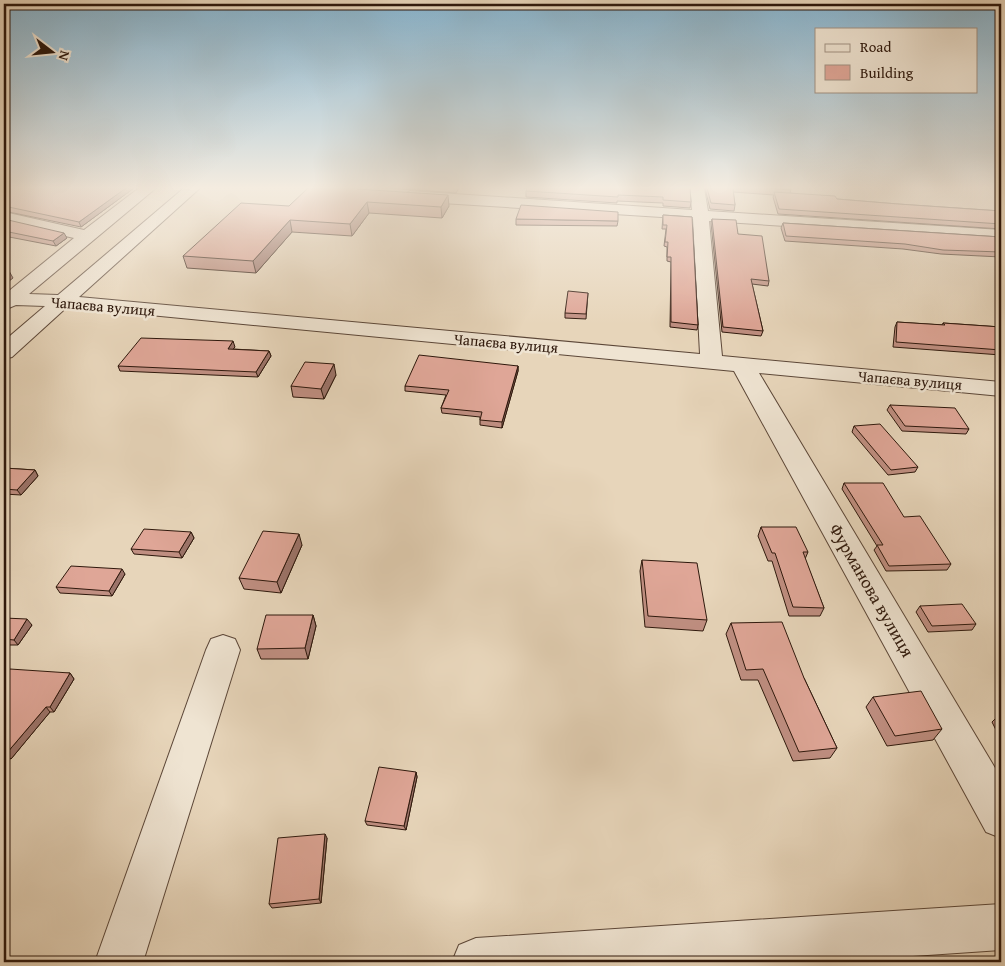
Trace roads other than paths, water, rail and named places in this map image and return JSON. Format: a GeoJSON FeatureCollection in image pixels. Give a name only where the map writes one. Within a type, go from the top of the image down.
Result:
{"type":"FeatureCollection","features":[{"type":"Feature","properties":{"kind":"street"},"geometry":{"type":"LineString","coordinates":[[74,233],[87,236]]}},
{"type":"Feature","properties":{"kind":"street"},"geometry":{"type":"LineString","coordinates":[[7,302],[91,233]]}},
{"type":"Feature","properties":{"kind":"street"},"geometry":{"type":"LineString","coordinates":[[4,352],[141,233]]}},
{"type":"Feature","properties":{"kind":"street"},"geometry":{"type":"LineString","coordinates":[[702,233],[711,361]]}},
{"type":"Feature","properties":{"kind":"street"},"geometry":{"type":"LineString","coordinates":[[972,233],[1001,235]]}},
{"type":"Feature","properties":{"kind":"street","name":"Чапаєва вулиця"},"geometry":{"type":"LineString","coordinates":[[7,302],[61,302],[1001,389]]}},
{"type":"Feature","properties":{"kind":"street","name":"Фурманова вулиця"},"geometry":{"type":"LineString","coordinates":[[742,364],[1001,817]]}},
{"type":"Feature","properties":{"kind":"street"},"geometry":{"type":"LineString","coordinates":[[119,962],[223,650]]}},
{"type":"Feature","properties":{"kind":"street"},"geometry":{"type":"LineString","coordinates":[[476,962],[1001,928]]}}]}
